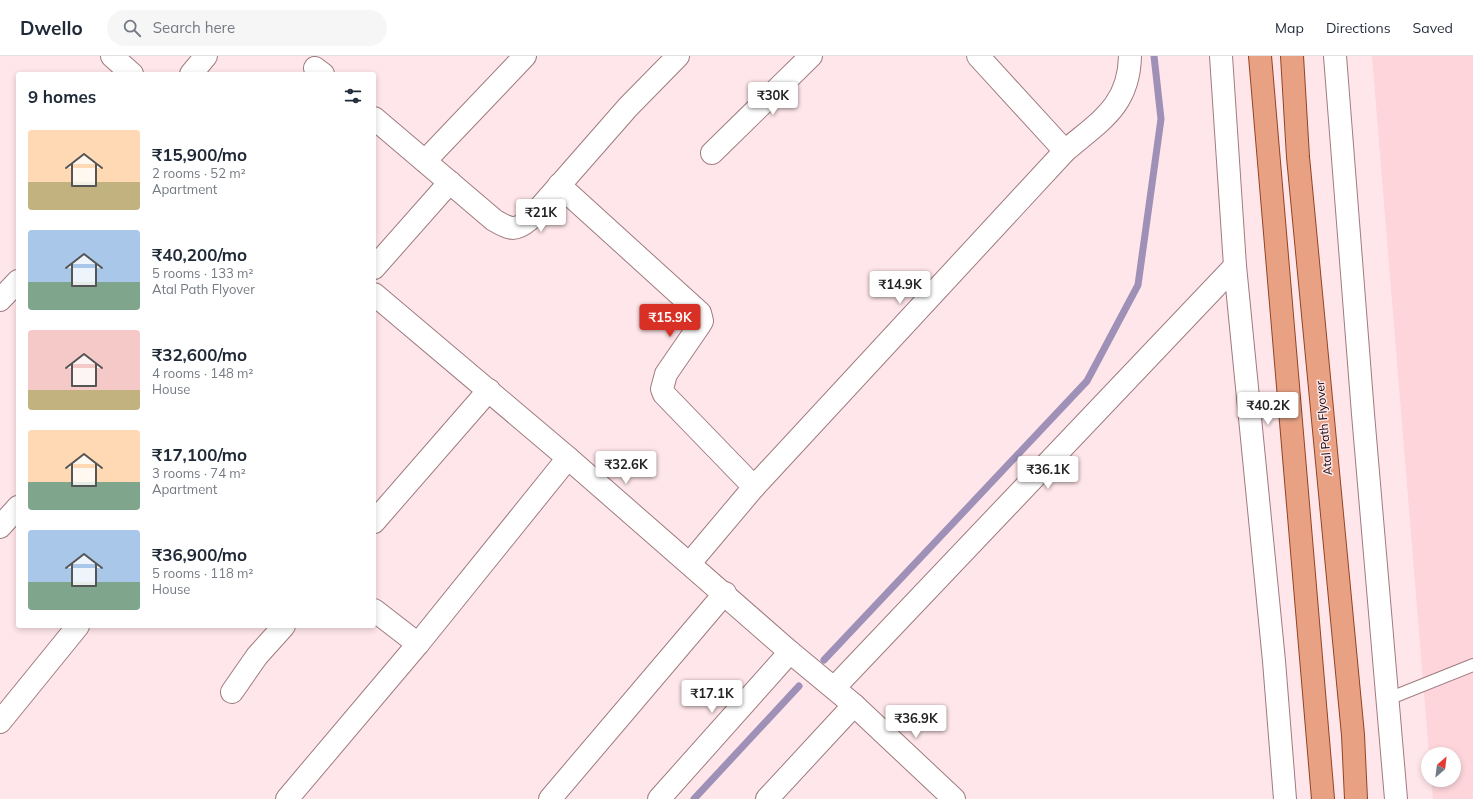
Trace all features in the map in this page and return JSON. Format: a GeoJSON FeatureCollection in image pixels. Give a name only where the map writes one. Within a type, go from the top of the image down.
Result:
{"type":"FeatureCollection","features":[{"type":"Feature","properties":{"kind":"main road"},"geometry":{"type":"LineString","coordinates":[[1260,56],[1323,799]]}},
{"type":"Feature","properties":{"kind":"main road","name":"Atal Path Flyover"},"geometry":{"type":"LineString","coordinates":[[1292,56],[1298,157],[1352,727],[1356,799]]}},
{"type":"Feature","properties":{"kind":"street"},"geometry":{"type":"LineString","coordinates":[[112,56],[130,72]]}},
{"type":"Feature","properties":{"kind":"street"},"geometry":{"type":"LineString","coordinates":[[193,72],[206,56]]}},
{"type":"Feature","properties":{"kind":"street"},"geometry":{"type":"LineString","coordinates":[[425,161],[526,56]]}},
{"type":"Feature","properties":{"kind":"street"},"geometry":{"type":"LineString","coordinates":[[376,120],[494,220],[504,226],[513,228],[520,227],[529,220],[559,184],[628,108],[678,56]]}},
{"type":"Feature","properties":{"kind":"street"},"geometry":{"type":"LineString","coordinates":[[712,153],[811,56]]}},
{"type":"Feature","properties":{"kind":"street"},"geometry":{"type":"LineString","coordinates":[[978,56],[1065,151]]}},
{"type":"Feature","properties":{"kind":"street"},"geometry":{"type":"LineString","coordinates":[[690,563],[754,487],[1065,151],[1118,102],[1127,83],[1130,56]]}},
{"type":"Feature","properties":{"kind":"street"},"geometry":{"type":"LineString","coordinates":[[1221,56],[1235,266],[1273,654],[1285,799]]}},
{"type":"Feature","properties":{"kind":"street"},"geometry":{"type":"LineString","coordinates":[[1335,56],[1396,799]]}},
{"type":"Feature","properties":{"kind":"street"},"geometry":{"type":"LineString","coordinates":[[376,266],[450,182]]}},
{"type":"Feature","properties":{"kind":"street"},"geometry":{"type":"LineString","coordinates":[[559,184],[700,313],[702,322],[666,374],[662,389],[664,394],[754,487]]}},
{"type":"Feature","properties":{"kind":"street"},"geometry":{"type":"LineString","coordinates":[[834,688],[1235,266]]}},
{"type":"Feature","properties":{"kind":"street"},"geometry":{"type":"LineString","coordinates":[[0,300],[16,282]]}},
{"type":"Feature","properties":{"kind":"street"},"geometry":{"type":"LineString","coordinates":[[376,296],[489,390],[725,593],[790,652],[854,705],[954,799]]}},
{"type":"Feature","properties":{"kind":"street"},"geometry":{"type":"LineString","coordinates":[[376,520],[489,390]]}},
{"type":"Feature","properties":{"kind":"street"},"geometry":{"type":"LineString","coordinates":[[287,799],[418,644],[568,458]]}},
{"type":"Feature","properties":{"kind":"street"},"geometry":{"type":"LineString","coordinates":[[0,527],[16,509]]}},
{"type":"Feature","properties":{"kind":"street"},"geometry":{"type":"LineString","coordinates":[[550,799],[725,593]]}},
{"type":"Feature","properties":{"kind":"street"},"geometry":{"type":"LineString","coordinates":[[376,612],[418,644]]}},
{"type":"Feature","properties":{"kind":"street"},"geometry":{"type":"LineString","coordinates":[[0,722],[76,628]]}},
{"type":"Feature","properties":{"kind":"street"},"geometry":{"type":"LineString","coordinates":[[232,692],[257,656],[282,628]]}},
{"type":"Feature","properties":{"kind":"street"},"geometry":{"type":"LineString","coordinates":[[659,799],[790,652]]}},
{"type":"Feature","properties":{"kind":"street"},"geometry":{"type":"LineString","coordinates":[[767,799],[854,705]]}},
{"type":"Feature","properties":{"kind":"lane"},"geometry":{"type":"LineString","coordinates":[[1388,699],[1473,665]]}},
{"type":"Feature","properties":{"kind":"shaded area"},"geometry":{"type":"Polygon","coordinates":[[[1372,56],[1473,56],[1473,799],[1433,799],[1432,787],[1461,787],[1461,747],[1428,747],[1372,56]]]}},
{"type":"Feature","properties":{"kind":"waterway"},"geometry":{"type":"LineString","coordinates":[[824,660],[1087,381],[1138,285],[1161,119],[1154,56]]}},
{"type":"Feature","properties":{"kind":"waterway"},"geometry":{"type":"LineString","coordinates":[[694,799],[799,686]]}}]}
